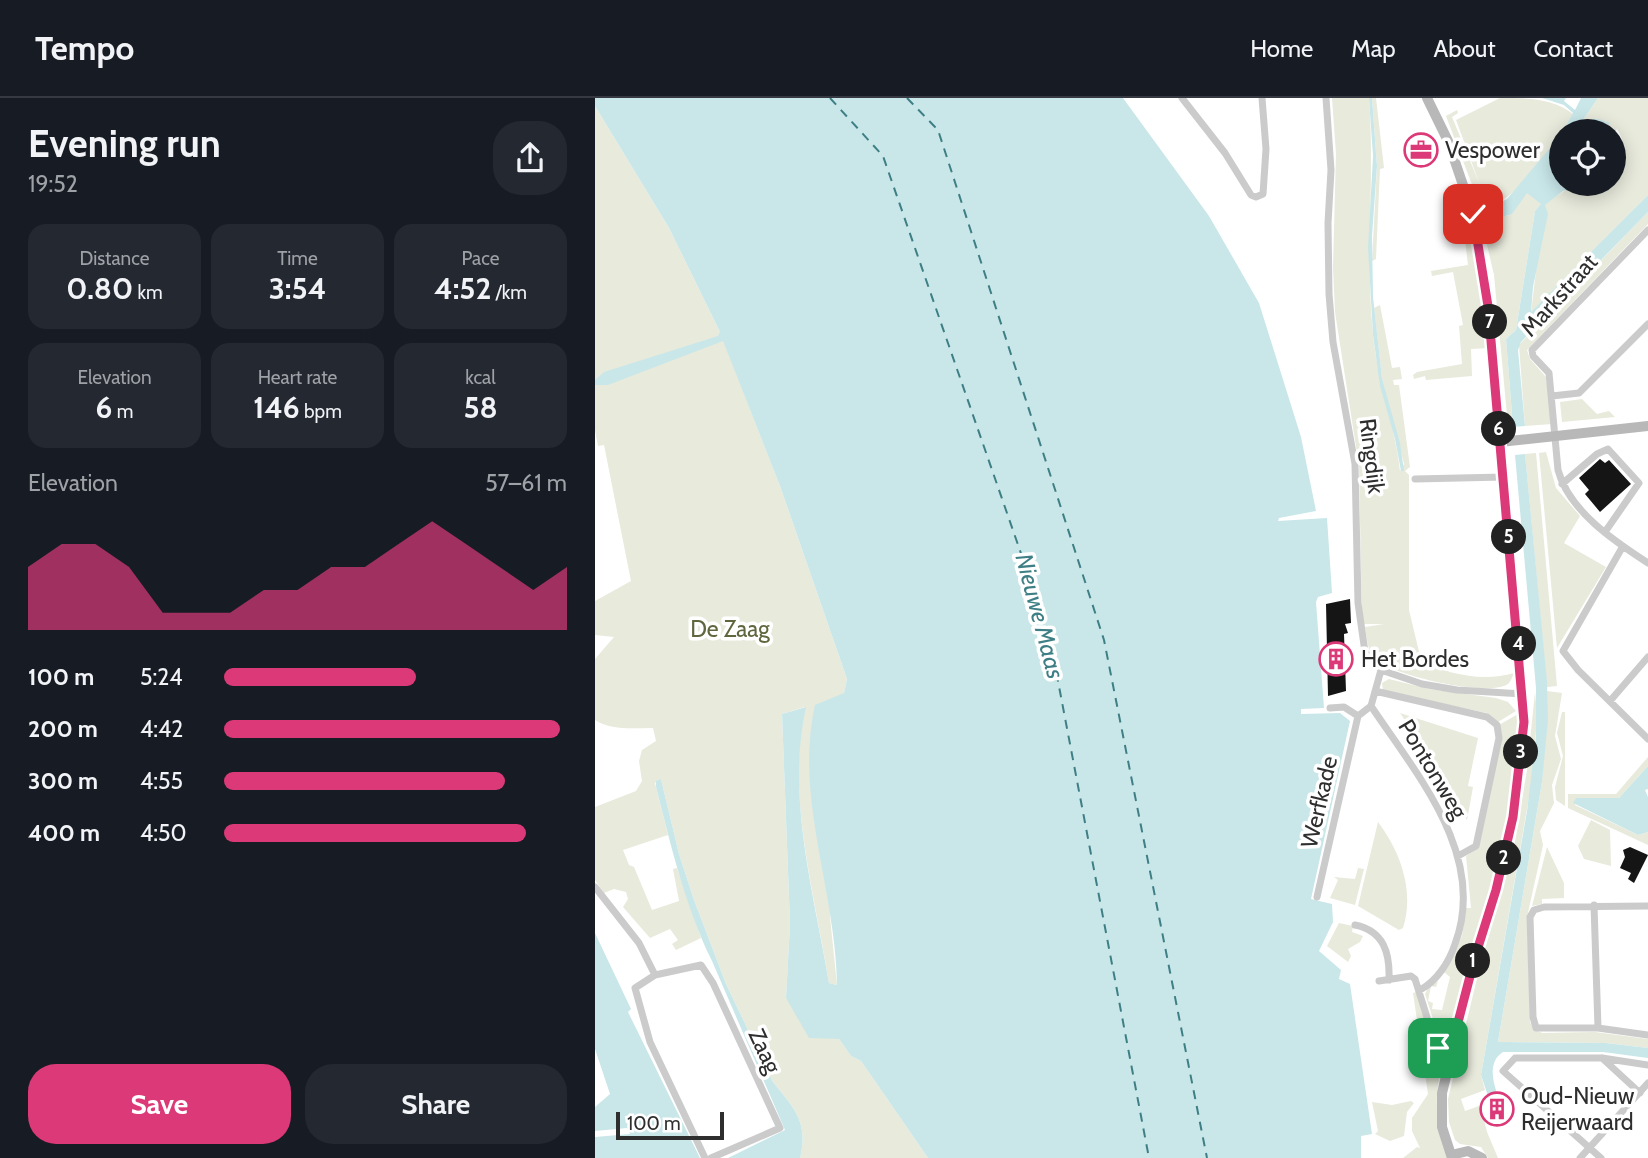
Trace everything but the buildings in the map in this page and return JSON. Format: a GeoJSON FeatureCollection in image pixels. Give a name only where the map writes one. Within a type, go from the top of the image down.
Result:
{"type":"FeatureCollection","features":[{"type":"Feature","properties":{"kind":"street"},"geometry":{"type":"LineString","coordinates":[[1182,98],[1225,153],[1251,195],[1256,197],[1263,194],[1266,178],[1262,98]]}},
{"type":"Feature","properties":{"kind":"street","name":"Ringdijk"},"geometry":{"type":"LineString","coordinates":[[1326,98],[1331,170],[1328,223],[1329,294],[1335,354],[1355,464],[1359,626],[1365,652],[1381,670]]}},
{"type":"Feature","properties":{"kind":"street"},"geometry":{"type":"LineString","coordinates":[[1427,98],[1448,141],[1473,214],[1488,306],[1523,694],[1523,740],[1513,817],[1496,890],[1450,1053],[1440,1110],[1451,1156],[1468,1151],[1482,1158]]}},
{"type":"Feature","properties":{"kind":"street","name":"Markstraat"},"geometry":{"type":"LineString","coordinates":[[1562,484],[1549,373],[1533,356],[1532,350],[1648,229]]}},
{"type":"Feature","properties":{"kind":"street"},"geometry":{"type":"LineString","coordinates":[[1552,396],[1579,393],[1648,324]]}},
{"type":"Feature","properties":{"kind":"street"},"geometry":{"type":"LineString","coordinates":[[1500,442],[1648,426]]}},
{"type":"Feature","properties":{"kind":"street"},"geometry":{"type":"LineString","coordinates":[[1605,532],[1639,483],[1608,449],[1562,484],[1605,532],[1648,563]]}},
{"type":"Feature","properties":{"kind":"street"},"geometry":{"type":"LineString","coordinates":[[1415,480],[1504,477]]}},
{"type":"Feature","properties":{"kind":"street"},"geometry":{"type":"LineString","coordinates":[[1623,546],[1563,651],[1648,740]]}},
{"type":"Feature","properties":{"kind":"street"},"geometry":{"type":"LineString","coordinates":[[1610,701],[1648,657]]}},
{"type":"Feature","properties":{"kind":"street"},"geometry":{"type":"LineString","coordinates":[[1458,856],[1476,846],[1499,738],[1497,725],[1487,717],[1375,691],[1381,670],[1434,686],[1523,694]]}},
{"type":"Feature","properties":{"kind":"street","name":"Pontonweg"},"geometry":{"type":"LineString","coordinates":[[1375,691],[1371,706],[1438,809],[1458,856],[1463,885],[1460,931],[1445,965],[1427,986],[1420,990]]}},
{"type":"Feature","properties":{"kind":"street"},"geometry":{"type":"LineString","coordinates":[[1330,708],[1344,707],[1358,716],[1371,706]]}},
{"type":"Feature","properties":{"kind":"street","name":"Werfkade"},"geometry":{"type":"LineString","coordinates":[[1317,897],[1358,716]]}},
{"type":"Feature","properties":{"kind":"street"},"geometry":{"type":"LineString","coordinates":[[595,887],[639,943],[655,975],[635,988],[643,1019],[650,1042],[705,1158]]}},
{"type":"Feature","properties":{"kind":"street"},"geometry":{"type":"LineString","coordinates":[[1648,906],[1594,905],[1534,910],[1530,917],[1532,1017],[1537,1028],[1598,1028],[1648,1035]]}},
{"type":"Feature","properties":{"kind":"street"},"geometry":{"type":"LineString","coordinates":[[1594,905],[1598,1028]]}},
{"type":"Feature","properties":{"kind":"street"},"geometry":{"type":"LineString","coordinates":[[1355,925],[1369,930],[1385,946],[1390,960],[1389,980]]}},
{"type":"Feature","properties":{"kind":"street","name":"Zaag"},"geometry":{"type":"LineString","coordinates":[[655,975],[701,965],[713,983],[780,1128],[711,1158]]}},
{"type":"Feature","properties":{"kind":"street"},"geometry":{"type":"LineString","coordinates":[[1378,981],[1411,976],[1415,979],[1436,1046],[1450,1053]]}},
{"type":"Feature","properties":{"kind":"street"},"geometry":{"type":"LineString","coordinates":[[1601,1158],[1503,1072],[1515,1058],[1602,1058],[1648,1065]]}},
{"type":"Feature","properties":{"kind":"street"},"geometry":{"type":"LineString","coordinates":[[1602,1058],[1640,1093]]}},
{"type":"Feature","properties":{"kind":"street"},"geometry":{"type":"LineString","coordinates":[[1580,1158],[1648,1083]]}},
{"type":"Feature","properties":{"kind":"green space"},"geometry":{"type":"Polygon","coordinates":[[[1332,98],[1369,98],[1373,334],[1400,471],[1404,464],[1382,378],[1374,308],[1380,305],[1392,368],[1400,367],[1402,379],[1393,380],[1394,385],[1399,385],[1410,467],[1405,471],[1409,475],[1409,610],[1421,660],[1466,676],[1491,677],[1514,673],[1509,683],[1499,687],[1463,687],[1441,683],[1383,665],[1372,655],[1365,627],[1384,624],[1362,624],[1359,466],[1335,312],[1333,267],[1336,154],[1332,98]]]}},
{"type":"Feature","properties":{"kind":"green space"},"geometry":{"type":"Polygon","coordinates":[[[1372,98],[1376,98],[1384,168],[1380,169],[1376,259],[1372,261],[1377,166],[1372,98]]]}},
{"type":"Feature","properties":{"kind":"green space"},"geometry":{"type":"Polygon","coordinates":[[[1500,98],[1548,102],[1573,114],[1570,119],[1549,119],[1549,152],[1515,190],[1489,208],[1482,195],[1489,221],[1509,215],[1527,192],[1542,203],[1535,211],[1516,330],[1506,339],[1513,427],[1508,426],[1494,275],[1475,193],[1483,190],[1474,190],[1446,116],[1457,110],[1458,113],[1452,117],[1480,185],[1456,120],[1500,98]]]}},
{"type":"Feature","properties":{"kind":"green space"},"geometry":{"type":"Polygon","coordinates":[[[1598,98],[1648,98],[1648,195],[1531,313],[1544,204],[1557,196],[1626,196],[1626,119],[1584,119],[1598,98]]]}},
{"type":"Feature","properties":{"kind":"green space","name":"De Zaag"},"geometry":{"type":"Polygon","coordinates":[[[595,106],[669,228],[720,332],[780,486],[847,679],[841,696],[830,917],[837,985],[829,983],[805,845],[799,775],[805,707],[782,714],[790,924],[786,998],[839,1039],[851,1056],[861,1061],[928,1158],[800,1158],[803,1135],[798,1116],[773,1082],[726,984],[679,854],[661,779],[655,783],[668,835],[623,850],[629,865],[634,867],[652,910],[679,901],[673,869],[677,868],[701,938],[676,950],[672,944],[678,940],[670,929],[650,938],[623,907],[628,899],[626,892],[614,889],[604,893],[595,880],[595,807],[636,791],[642,781],[639,761],[642,750],[656,741],[653,728],[616,727],[595,720],[595,659],[614,637],[595,635],[595,601],[631,581],[604,445],[598,446],[595,430],[595,106]]]}},
{"type":"Feature","properties":{"kind":"green space"},"geometry":{"type":"Polygon","coordinates":[[[1648,212],[1648,224],[1527,350],[1530,359],[1546,377],[1552,424],[1525,426],[1519,345],[1648,212]]]}},
{"type":"Feature","properties":{"kind":"green space"},"geometry":{"type":"Polygon","coordinates":[[[1465,240],[1474,241],[1485,308],[1481,313],[1475,314],[1475,322],[1481,322],[1487,327],[1489,348],[1471,349],[1472,376],[1426,380],[1425,376],[1414,379],[1413,375],[1417,372],[1462,364],[1459,326],[1463,325],[1453,272],[1432,276],[1431,271],[1468,265],[1465,240]]]}},
{"type":"Feature","properties":{"kind":"green space"},"geometry":{"type":"Polygon","coordinates":[[[1582,399],[1597,414],[1609,411],[1615,417],[1562,422],[1560,402],[1582,399]]]}},
{"type":"Feature","properties":{"kind":"green space"},"geometry":{"type":"Polygon","coordinates":[[[1546,452],[1556,488],[1580,516],[1564,543],[1606,567],[1557,648],[1539,453],[1546,452]]]}},
{"type":"Feature","properties":{"kind":"green space"},"geometry":{"type":"Polygon","coordinates":[[[1536,453],[1557,686],[1547,687],[1525,454],[1536,453]]]}},
{"type":"Feature","properties":{"kind":"green space"},"geometry":{"type":"Polygon","coordinates":[[[1389,679],[1429,689],[1496,698],[1508,702],[1516,711],[1498,722],[1487,713],[1383,691],[1382,683],[1389,679]]]}},
{"type":"Feature","properties":{"kind":"green space"},"geometry":{"type":"Polygon","coordinates":[[[1547,691],[1562,693],[1555,736],[1561,759],[1552,785],[1554,803],[1540,831],[1543,845],[1527,917],[1530,1022],[1533,1028],[1542,1033],[1595,1032],[1648,1039],[1648,1048],[1606,1043],[1498,1042],[1542,782],[1547,691]]]}},
{"type":"Feature","properties":{"kind":"green space"},"geometry":{"type":"Polygon","coordinates":[[[1535,692],[1537,716],[1533,774],[1481,1075],[1485,1090],[1461,1099],[1465,1111],[1479,1106],[1481,1108],[1498,1158],[1488,1158],[1481,1147],[1460,1144],[1455,1140],[1449,1122],[1448,1099],[1479,970],[1515,842],[1527,770],[1535,692]]]}},
{"type":"Feature","properties":{"kind":"green space"},"geometry":{"type":"Polygon","coordinates":[[[1562,712],[1565,712],[1565,806],[1556,800],[1555,787],[1563,756],[1557,733],[1562,712]]]}},
{"type":"Feature","properties":{"kind":"green space"},"geometry":{"type":"Polygon","coordinates":[[[1400,713],[1478,738],[1468,786],[1473,787],[1467,820],[1454,801],[1458,798],[1400,713]]]}},
{"type":"Feature","properties":{"kind":"green space"},"geometry":{"type":"Polygon","coordinates":[[[1518,714],[1520,736],[1505,839],[1458,1007],[1447,1042],[1443,1044],[1425,994],[1428,988],[1438,981],[1436,987],[1431,986],[1428,1001],[1433,1003],[1432,1009],[1442,1010],[1450,977],[1444,972],[1462,936],[1466,908],[1471,908],[1466,856],[1475,850],[1501,743],[1499,725],[1518,714]]]}},
{"type":"Feature","properties":{"kind":"green space"},"geometry":{"type":"Polygon","coordinates":[[[1648,757],[1648,766],[1619,798],[1576,798],[1575,805],[1638,835],[1648,832],[1648,845],[1568,808],[1568,794],[1616,794],[1648,757]]]}},
{"type":"Feature","properties":{"kind":"green space"},"geometry":{"type":"Polygon","coordinates":[[[1591,820],[1610,830],[1611,866],[1584,859],[1578,846],[1591,820]]]}},
{"type":"Feature","properties":{"kind":"green space"},"geometry":{"type":"Polygon","coordinates":[[[1378,822],[1399,859],[1406,886],[1406,914],[1403,928],[1399,930],[1358,906],[1378,822]]]}},
{"type":"Feature","properties":{"kind":"green space"},"geometry":{"type":"Polygon","coordinates":[[[1547,847],[1564,883],[1564,898],[1542,899],[1542,904],[1532,906],[1547,847]]]}},
{"type":"Feature","properties":{"kind":"green space"},"geometry":{"type":"Polygon","coordinates":[[[1358,868],[1364,869],[1355,905],[1330,898],[1338,880],[1334,877],[1355,879],[1358,868]]]}},
{"type":"Feature","properties":{"kind":"green space"},"geometry":{"type":"Polygon","coordinates":[[[1339,923],[1353,926],[1352,932],[1363,936],[1360,942],[1348,949],[1351,956],[1348,962],[1327,946],[1339,923]]]}},
{"type":"Feature","properties":{"kind":"green space"},"geometry":{"type":"Polygon","coordinates":[[[1417,992],[1432,1044],[1444,1057],[1438,1085],[1437,1108],[1448,1158],[1403,1158],[1417,1147],[1420,1148],[1412,1131],[1412,1118],[1428,1094],[1413,993],[1417,992]]]}},
{"type":"Feature","properties":{"kind":"green space"},"geometry":{"type":"Polygon","coordinates":[[[1411,1101],[1414,1103],[1407,1112],[1404,1136],[1390,1141],[1375,1134],[1378,1131],[1372,1102],[1392,1105],[1411,1101]]]}},
{"type":"Feature","properties":{"kind":"water","name":"Nieuwe Maas"},"geometry":{"type":"Polygon","coordinates":[[[595,98],[1123,98],[1209,216],[1259,303],[1301,437],[1316,511],[1279,518],[1278,521],[1327,518],[1332,593],[1318,597],[1316,602],[1324,708],[1301,709],[1301,714],[1340,713],[1350,721],[1311,899],[1332,904],[1333,922],[1319,951],[1341,970],[1339,979],[1350,984],[1372,1134],[1361,1136],[1361,1158],[928,1158],[861,1061],[851,1056],[839,1039],[809,1038],[786,998],[790,924],[782,714],[806,707],[799,775],[804,845],[829,983],[837,985],[835,950],[812,809],[810,740],[815,705],[844,693],[847,679],[780,486],[723,341],[608,385],[595,385],[595,380],[604,372],[718,336],[720,332],[669,228],[595,106],[595,98]]]}},
{"type":"Feature","properties":{"kind":"water"},"geometry":{"type":"Polygon","coordinates":[[[1369,98],[1372,98],[1377,166],[1372,236],[1373,297],[1382,378],[1400,443],[1404,471],[1401,471],[1380,386],[1373,335],[1368,248],[1373,156],[1369,98]]]}},
{"type":"Feature","properties":{"kind":"water"},"geometry":{"type":"Polygon","coordinates":[[[1542,98],[1566,98],[1564,101],[1575,110],[1581,98],[1598,98],[1584,119],[1570,119],[1573,113],[1564,105],[1542,98]]]}},
{"type":"Feature","properties":{"kind":"water"},"geometry":{"type":"Polygon","coordinates":[[[1549,149],[1549,196],[1557,196],[1545,205],[1548,214],[1533,287],[1531,312],[1648,195],[1648,212],[1521,342],[1518,350],[1525,426],[1513,427],[1506,339],[1516,330],[1535,211],[1541,204],[1527,193],[1512,214],[1489,221],[1482,195],[1489,208],[1507,199],[1549,149]]]}},
{"type":"Feature","properties":{"kind":"water"},"geometry":{"type":"Polygon","coordinates":[[[1525,454],[1547,681],[1548,720],[1542,782],[1498,1042],[1606,1043],[1648,1048],[1648,1058],[1603,1052],[1503,1052],[1493,1067],[1493,1080],[1499,1099],[1490,1102],[1481,1075],[1527,811],[1536,737],[1536,688],[1515,455],[1525,454]]]}},
{"type":"Feature","properties":{"kind":"water"},"geometry":{"type":"Polygon","coordinates":[[[1648,766],[1648,789],[1645,790],[1648,797],[1648,832],[1638,835],[1573,803],[1576,798],[1619,798],[1648,766]]]}},
{"type":"Feature","properties":{"kind":"water"},"geometry":{"type":"Polygon","coordinates":[[[661,779],[679,854],[726,984],[773,1082],[798,1116],[803,1135],[800,1158],[728,1158],[785,1130],[694,919],[679,876],[656,787],[656,781],[661,779]]]}},
{"type":"Feature","properties":{"kind":"water"},"geometry":{"type":"Polygon","coordinates":[[[595,933],[631,1009],[628,1012],[700,1158],[595,1158],[595,1137],[630,1134],[627,1128],[595,1131],[595,1107],[610,1094],[595,1049],[595,933]]]}},
{"type":"Feature","properties":{"kind":"ferry route"},"geometry":{"type":"LineString","coordinates":[[830,98],[883,156],[1049,634],[1149,1158]]}},
{"type":"Feature","properties":{"kind":"ferry route"},"geometry":{"type":"LineString","coordinates":[[907,98],[938,130],[1104,640],[1207,1158]]}},
{"type":"Feature","properties":{"kind":"place","name":"Vespower"},"geometry":{"type":"Point","coordinates":[1421,150]}},
{"type":"Feature","properties":{"kind":"place","name":"Het Bordes"},"geometry":{"type":"Point","coordinates":[1336,659]}},
{"type":"Feature","properties":{"kind":"place","name":"Oud-Nieuw Reijerwaard"},"geometry":{"type":"Point","coordinates":[1497,1109]}},
{"type":"Feature","properties":{"kind":"route"},"geometry":{"type":"LineString","coordinates":[[1438,1048],[1450,1053],[1496,890],[1513,817],[1524,722],[1497,393],[1482,259],[1473,214]]}}]}
